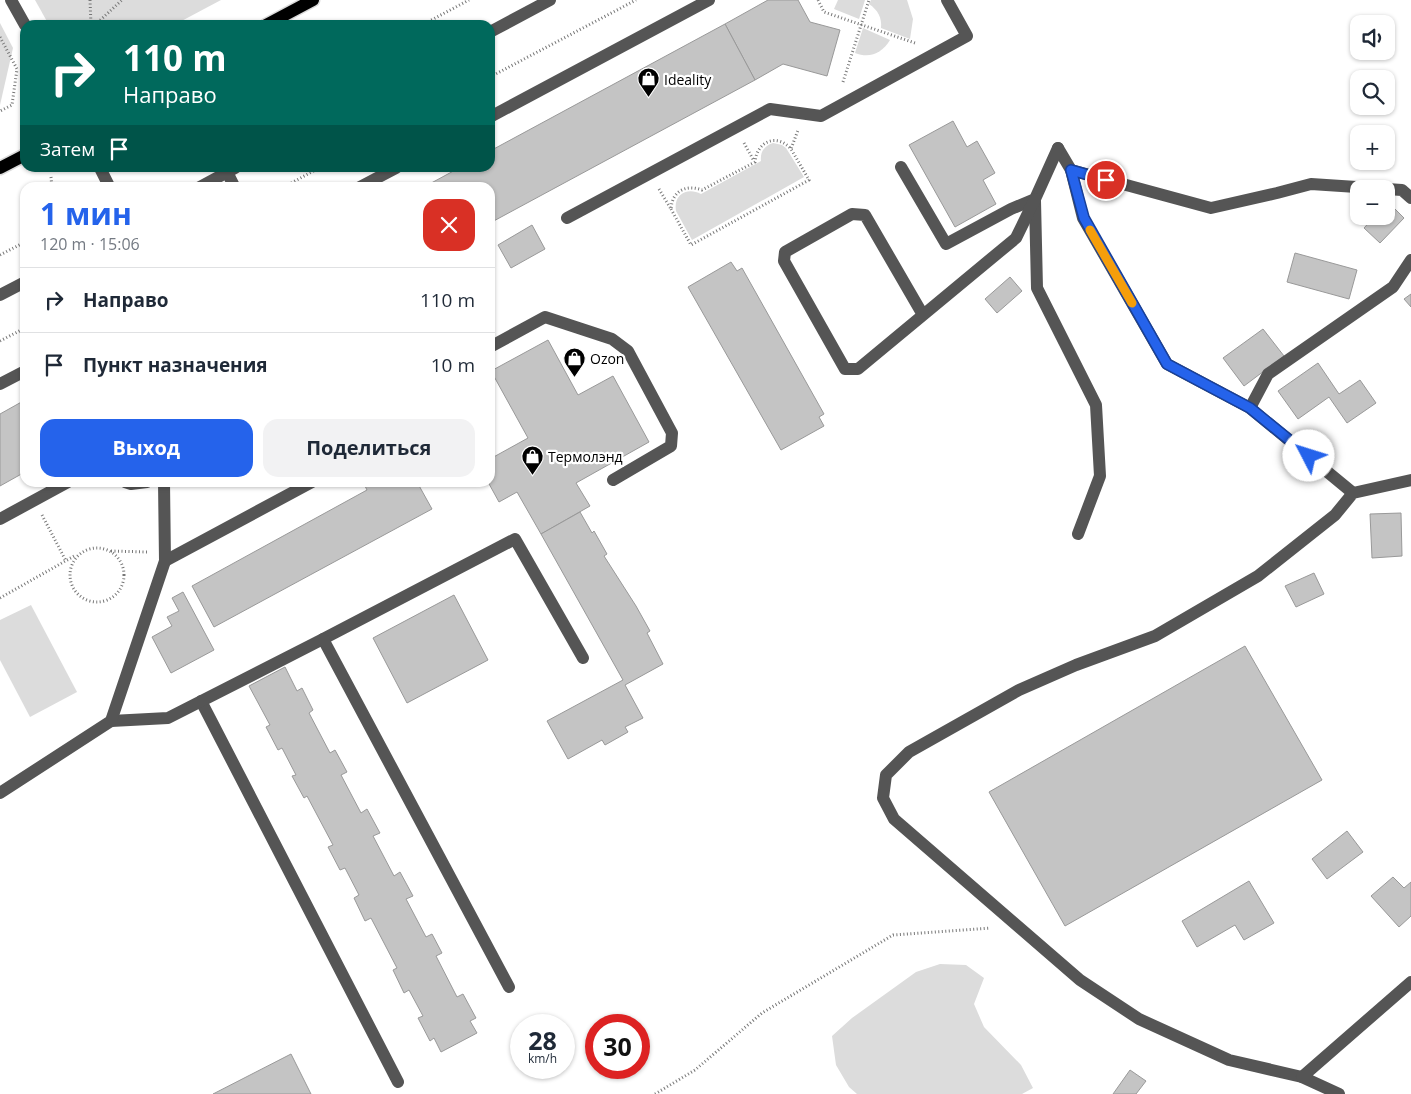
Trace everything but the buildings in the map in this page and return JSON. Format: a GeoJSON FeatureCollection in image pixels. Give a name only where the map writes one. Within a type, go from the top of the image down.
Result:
{"type":"FeatureCollection","features":[{"type":"Feature","properties":{"kind":"main road"},"geometry":{"type":"LineString","coordinates":[[275,20],[313,0]]}},
{"type":"Feature","properties":{"kind":"main road"},"geometry":{"type":"LineString","coordinates":[[0,168],[20,158]]}},
{"type":"Feature","properties":{"kind":"street"},"geometry":{"type":"LineString","coordinates":[[11,0],[22,20]]}},
{"type":"Feature","properties":{"kind":"street"},"geometry":{"type":"LineString","coordinates":[[495,29],[550,0]]}},
{"type":"Feature","properties":{"kind":"street"},"geometry":{"type":"LineString","coordinates":[[495,114],[709,0]]}},
{"type":"Feature","properties":{"kind":"street"},"geometry":{"type":"LineString","coordinates":[[567,218],[770,109],[821,116],[967,36],[947,0]]}},
{"type":"Feature","properties":{"kind":"street"},"geometry":{"type":"LineString","coordinates":[[923,316],[865,214],[852,214],[785,252],[784,261],[845,369],[858,369],[923,316],[1016,238],[1058,148],[1071,170],[1084,218],[1167,364],[1250,408],[1353,493]]}},
{"type":"Feature","properties":{"kind":"street"},"geometry":{"type":"LineString","coordinates":[[901,167],[946,244],[1011,209],[1035,199]]}},
{"type":"Feature","properties":{"kind":"street"},"geometry":{"type":"LineString","coordinates":[[1071,170],[1211,208],[1311,184],[1402,190],[1411,198]]}},
{"type":"Feature","properties":{"kind":"street"},"geometry":{"type":"LineString","coordinates":[[209,182],[227,172]]}},
{"type":"Feature","properties":{"kind":"street"},"geometry":{"type":"LineString","coordinates":[[369,182],[388,172]]}},
{"type":"Feature","properties":{"kind":"street"},"geometry":{"type":"LineString","coordinates":[[1035,199],[1037,288],[1096,405],[1100,476],[1078,534]]}},
{"type":"Feature","properties":{"kind":"street"},"geometry":{"type":"LineString","coordinates":[[1250,408],[1268,374],[1393,287],[1411,260]]}},
{"type":"Feature","properties":{"kind":"street"},"geometry":{"type":"LineString","coordinates":[[0,295],[20,285]]}},
{"type":"Feature","properties":{"kind":"street"},"geometry":{"type":"LineString","coordinates":[[495,344],[545,317],[612,339],[628,351],[672,433],[671,446],[613,480]]}},
{"type":"Feature","properties":{"kind":"street"},"geometry":{"type":"LineString","coordinates":[[0,384],[20,374]]}},
{"type":"Feature","properties":{"kind":"street"},"geometry":{"type":"LineString","coordinates":[[1339,1094],[1302,1076],[1229,1060],[1139,1019],[1080,980],[1016,926],[894,819],[883,798],[886,775],[909,752],[1019,690],[1076,665],[1155,636],[1258,576],[1335,514],[1353,493],[1411,480]]}},
{"type":"Feature","properties":{"kind":"street"},"geometry":{"type":"LineString","coordinates":[[0,519],[59,487]]}},
{"type":"Feature","properties":{"kind":"street"},"geometry":{"type":"LineString","coordinates":[[111,721],[165,557],[164,487]]}},
{"type":"Feature","properties":{"kind":"street"},"geometry":{"type":"LineString","coordinates":[[165,557],[302,487]]}},
{"type":"Feature","properties":{"kind":"street"},"geometry":{"type":"LineString","coordinates":[[0,793],[111,721],[168,718],[515,539],[583,658]]}},
{"type":"Feature","properties":{"kind":"street"},"geometry":{"type":"LineString","coordinates":[[323,638],[509,987]]}},
{"type":"Feature","properties":{"kind":"street"},"geometry":{"type":"LineString","coordinates":[[201,701],[398,1082]]}},
{"type":"Feature","properties":{"kind":"street"},"geometry":{"type":"LineString","coordinates":[[1302,1076],[1411,982]]}},
{"type":"Feature","properties":{"kind":"path"},"geometry":{"type":"LineString","coordinates":[[90,0],[92,20]]}},
{"type":"Feature","properties":{"kind":"path"},"geometry":{"type":"LineString","coordinates":[[99,20],[122,0]]}},
{"type":"Feature","properties":{"kind":"path"},"geometry":{"type":"LineString","coordinates":[[431,20],[469,0]]}},
{"type":"Feature","properties":{"kind":"path"},"geometry":{"type":"LineString","coordinates":[[495,74],[636,0]]}},
{"type":"Feature","properties":{"kind":"path"},"geometry":{"type":"LineString","coordinates":[[818,0],[824,12],[939,51]]}},
{"type":"Feature","properties":{"kind":"path"},"geometry":{"type":"LineString","coordinates":[[835,108],[869,0]]}},
{"type":"Feature","properties":{"kind":"path"},"geometry":{"type":"LineString","coordinates":[[0,37],[17,69],[12,105],[0,111]]}},
{"type":"Feature","properties":{"kind":"path"},"geometry":{"type":"LineString","coordinates":[[791,149],[804,114]]}},
{"type":"Feature","properties":{"kind":"path"},"geometry":{"type":"LineString","coordinates":[[649,174],[691,246],[808,180],[787,145],[777,141],[765,143],[757,151],[755,162],[702,190],[695,187],[681,190],[675,195],[671,209]]}},
{"type":"Feature","properties":{"kind":"path"},"geometry":{"type":"LineString","coordinates":[[293,182],[312,172]]}},
{"type":"Feature","properties":{"kind":"path"},"geometry":{"type":"LineString","coordinates":[[51,177],[51,182]]}},
{"type":"Feature","properties":{"kind":"path"},"geometry":{"type":"LineString","coordinates":[[0,255],[20,245]]}},
{"type":"Feature","properties":{"kind":"path"},"geometry":{"type":"LineString","coordinates":[[0,341],[20,331]]}},
{"type":"Feature","properties":{"kind":"path"},"geometry":{"type":"LineString","coordinates":[[34,501],[66,561]]}},
{"type":"Feature","properties":{"kind":"path"},"geometry":{"type":"LineString","coordinates":[[0,598],[81,553],[96,548],[165,557]]}},
{"type":"Feature","properties":{"kind":"path"},"geometry":{"type":"LineString","coordinates":[[81,553],[72,565],[70,572],[73,587],[78,594],[91,601],[99,602],[113,596],[119,591],[122,584],[124,569],[117,556],[110,551]]}},
{"type":"Feature","properties":{"kind":"path"},"geometry":{"type":"LineString","coordinates":[[655,1094],[695,1070],[762,1013],[893,935],[1016,926]]}},
{"type":"Feature","properties":{"kind":"shaded area"},"geometry":{"type":"Polygon","coordinates":[[[35,0],[221,0],[183,20],[46,20],[35,0]]]}},
{"type":"Feature","properties":{"kind":"shaded area"},"geometry":{"type":"Polygon","coordinates":[[[838,0],[865,0],[859,19],[834,9],[838,0]]]}},
{"type":"Feature","properties":{"kind":"shaded area"},"geometry":{"type":"Polygon","coordinates":[[[871,0],[907,0],[913,19],[910,39],[881,28],[879,14],[869,4],[871,0]]]}},
{"type":"Feature","properties":{"kind":"shaded area"},"geometry":{"type":"Polygon","coordinates":[[[0,23],[13,48],[0,105],[0,23]]]}},
{"type":"Feature","properties":{"kind":"shaded area"},"geometry":{"type":"Polygon","coordinates":[[[863,28],[890,40],[875,54],[860,55],[855,53],[863,28]]]}},
{"type":"Feature","properties":{"kind":"shaded area"},"geometry":{"type":"Polygon","coordinates":[[[773,143],[786,148],[804,177],[692,240],[676,211],[679,196],[682,193],[691,191],[701,194],[761,161],[763,150],[773,143]]]}},
{"type":"Feature","properties":{"kind":"shaded area"},"geometry":{"type":"Polygon","coordinates":[[[31,605],[77,692],[30,717],[0,660],[0,620],[31,605]]]}},
{"type":"Feature","properties":{"kind":"shaded area"},"geometry":{"type":"Polygon","coordinates":[[[940,964],[966,965],[984,978],[974,1004],[984,1027],[1021,1065],[1033,1088],[1022,1094],[857,1094],[849,1087],[836,1065],[832,1036],[852,1018],[916,972],[940,964]]]}},
{"type":"Feature","properties":{"kind":"slow traffic"},"geometry":{"type":"LineString","coordinates":[[1090,230],[1132,303]]}},
{"type":"Feature","properties":{"kind":"place","name":"Ideality"},"geometry":{"type":"Point","coordinates":[648,98]}},
{"type":"Feature","properties":{"kind":"place","name":"Ozon"},"geometry":{"type":"Point","coordinates":[574,377]}},
{"type":"Feature","properties":{"kind":"place","name":"Термолэнд"},"geometry":{"type":"Point","coordinates":[532,475]}},
{"type":"Feature","properties":{"kind":"route"},"geometry":{"type":"LineString","coordinates":[[1106,180],[1071,170],[1084,218],[1167,364],[1250,408],[1309,456]]}}]}
